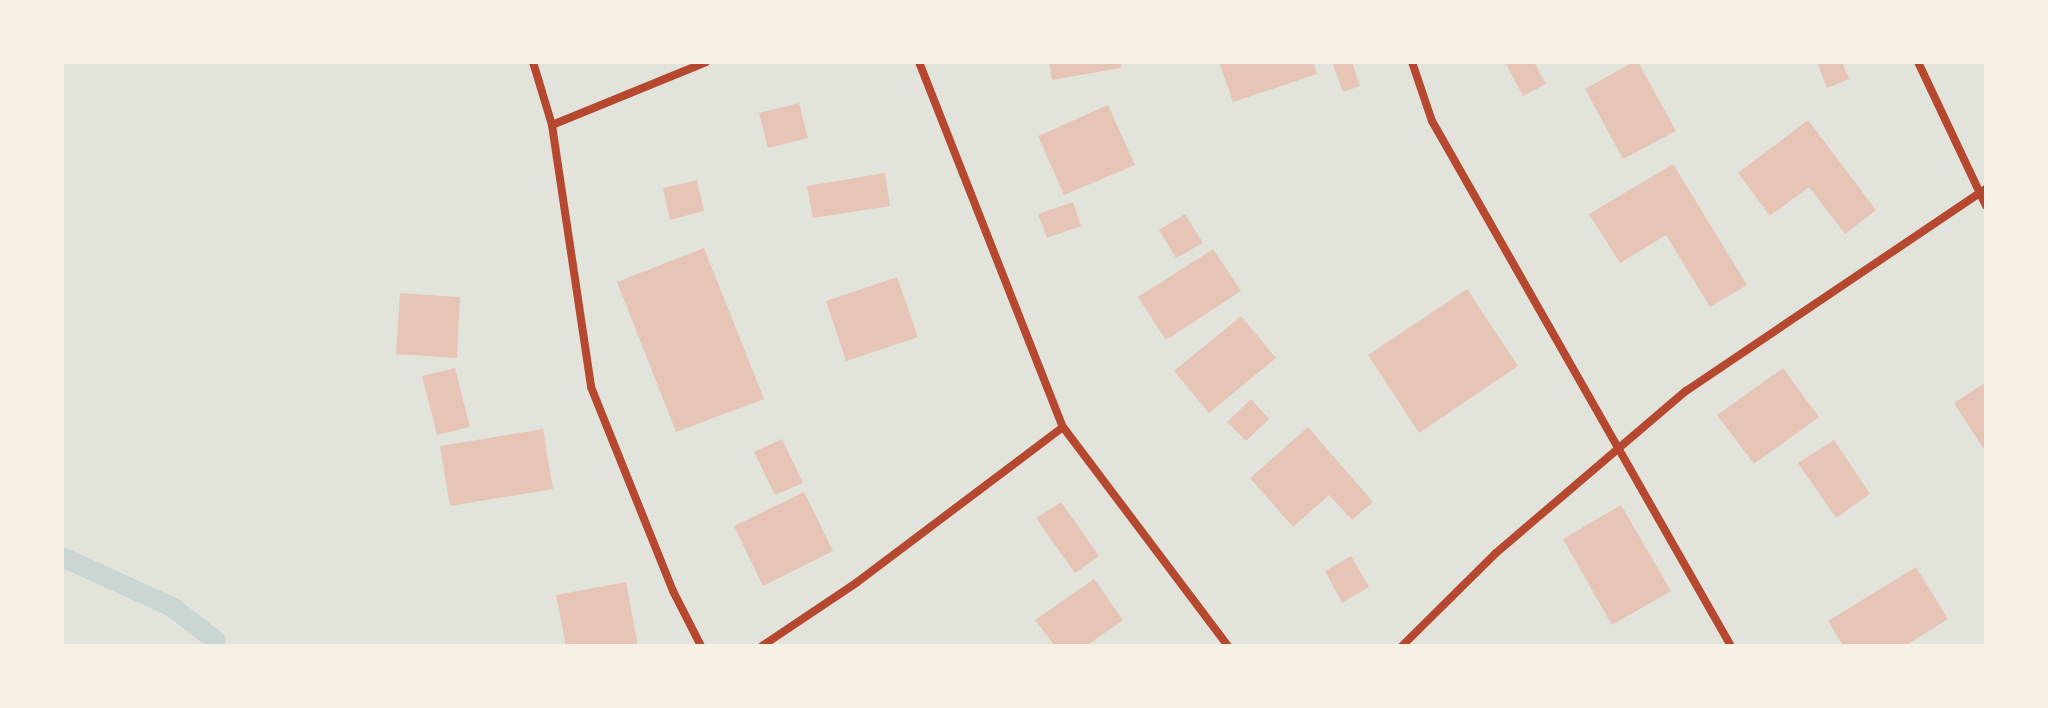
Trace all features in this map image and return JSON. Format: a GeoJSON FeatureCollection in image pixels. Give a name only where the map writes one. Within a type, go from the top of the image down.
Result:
{"type":"FeatureCollection","features":[{"type":"Feature","properties":{"kind":"street"},"geometry":{"type":"LineString","coordinates":[[533,62],[552,125],[591,387],[673,591],[701,646]]}},
{"type":"Feature","properties":{"kind":"street"},"geometry":{"type":"LineString","coordinates":[[552,125],[706,62]]}},
{"type":"Feature","properties":{"kind":"street"},"geometry":{"type":"LineString","coordinates":[[919,62],[1063,427],[1228,646]]}},
{"type":"Feature","properties":{"kind":"street"},"geometry":{"type":"LineString","coordinates":[[1412,62],[1432,121],[1731,646]]}},
{"type":"Feature","properties":{"kind":"street"},"geometry":{"type":"LineString","coordinates":[[1918,62],[1982,191],[1986,206]]}},
{"type":"Feature","properties":{"kind":"street"},"geometry":{"type":"LineString","coordinates":[[1402,646],[1496,553],[1686,391],[1982,191]]}},
{"type":"Feature","properties":{"kind":"street"},"geometry":{"type":"LineString","coordinates":[[762,646],[856,583],[1063,427]]}},
{"type":"Feature","properties":{"kind":"shaded area"},"geometry":{"type":"Polygon","coordinates":[[[62,62],[1986,62],[1986,646],[62,646],[62,62]]]}},
{"type":"Feature","properties":{"kind":"building"},"geometry":{"type":"Polygon","coordinates":[[[1049,62],[1120,62],[1121,68],[1052,80],[1049,62]]]}},
{"type":"Feature","properties":{"kind":"building"},"geometry":{"type":"Polygon","coordinates":[[[1219,62],[1313,62],[1317,74],[1233,102],[1219,62]]]}},
{"type":"Feature","properties":{"kind":"building"},"geometry":{"type":"Polygon","coordinates":[[[1332,62],[1352,62],[1360,86],[1343,92],[1332,62]]]}},
{"type":"Feature","properties":{"kind":"building"},"geometry":{"type":"Polygon","coordinates":[[[1505,62],[1534,62],[1546,84],[1523,96],[1505,62]]]}},
{"type":"Feature","properties":{"kind":"building"},"geometry":{"type":"Polygon","coordinates":[[[1638,62],[1676,131],[1623,159],[1585,89],[1638,62]]]}},
{"type":"Feature","properties":{"kind":"building"},"geometry":{"type":"Polygon","coordinates":[[[1817,62],[1842,62],[1849,79],[1827,88],[1817,62]]]}},
{"type":"Feature","properties":{"kind":"building"},"geometry":{"type":"Polygon","coordinates":[[[799,103],[808,138],[768,148],[759,113],[799,103]]]}},
{"type":"Feature","properties":{"kind":"building"},"geometry":{"type":"Polygon","coordinates":[[[1108,105],[1135,165],[1064,195],[1038,136],[1108,105]]]}},
{"type":"Feature","properties":{"kind":"building"},"geometry":{"type":"Polygon","coordinates":[[[1808,120],[1876,210],[1845,234],[1809,187],[1770,216],[1738,173],[1808,120]]]}},
{"type":"Feature","properties":{"kind":"building"},"geometry":{"type":"Polygon","coordinates":[[[1673,164],[1747,285],[1710,307],[1666,235],[1620,263],[1589,214],[1673,164]]]}},
{"type":"Feature","properties":{"kind":"building"},"geometry":{"type":"Polygon","coordinates":[[[885,173],[890,206],[813,218],[807,186],[885,173]]]}},
{"type":"Feature","properties":{"kind":"building"},"geometry":{"type":"Polygon","coordinates":[[[697,180],[704,211],[670,220],[663,188],[697,180]]]}},
{"type":"Feature","properties":{"kind":"building"},"geometry":{"type":"Polygon","coordinates":[[[1073,202],[1081,226],[1047,238],[1038,214],[1073,202]]]}},
{"type":"Feature","properties":{"kind":"building"},"geometry":{"type":"Polygon","coordinates":[[[1185,214],[1203,243],[1176,258],[1159,230],[1185,214]]]}},
{"type":"Feature","properties":{"kind":"building"},"geometry":{"type":"Polygon","coordinates":[[[704,248],[764,399],[676,432],[617,282],[704,248]]]}},
{"type":"Feature","properties":{"kind":"building"},"geometry":{"type":"Polygon","coordinates":[[[1213,249],[1241,291],[1166,340],[1138,297],[1213,249]]]}},
{"type":"Feature","properties":{"kind":"building"},"geometry":{"type":"Polygon","coordinates":[[[897,277],[918,337],[846,361],[826,301],[897,277]]]}},
{"type":"Feature","properties":{"kind":"building"},"geometry":{"type":"Polygon","coordinates":[[[1467,289],[1518,366],[1419,433],[1368,355],[1467,289]]]}},
{"type":"Feature","properties":{"kind":"building"},"geometry":{"type":"Polygon","coordinates":[[[400,293],[460,297],[457,358],[396,354],[400,293]]]}},
{"type":"Feature","properties":{"kind":"building"},"geometry":{"type":"Polygon","coordinates":[[[1241,316],[1276,358],[1209,413],[1174,371],[1241,316]]]}},
{"type":"Feature","properties":{"kind":"building"},"geometry":{"type":"Polygon","coordinates":[[[455,368],[470,427],[437,435],[422,376],[455,368]]]}},
{"type":"Feature","properties":{"kind":"building"},"geometry":{"type":"Polygon","coordinates":[[[1783,368],[1819,417],[1754,464],[1717,415],[1783,368]]]}},
{"type":"Feature","properties":{"kind":"building"},"geometry":{"type":"Polygon","coordinates":[[[1986,382],[1986,446],[1983,448],[1954,403],[1986,382]]]}},
{"type":"Feature","properties":{"kind":"building"},"geometry":{"type":"Polygon","coordinates":[[[1251,399],[1269,419],[1246,441],[1227,422],[1251,399]]]}},
{"type":"Feature","properties":{"kind":"building"},"geometry":{"type":"Polygon","coordinates":[[[1308,427],[1373,502],[1352,520],[1329,495],[1293,527],[1250,478],[1308,427]]]}},
{"type":"Feature","properties":{"kind":"building"},"geometry":{"type":"Polygon","coordinates":[[[543,429],[553,489],[450,506],[440,446],[543,429]]]}},
{"type":"Feature","properties":{"kind":"building"},"geometry":{"type":"Polygon","coordinates":[[[782,439],[803,483],[775,495],[754,452],[782,439]]]}},
{"type":"Feature","properties":{"kind":"building"},"geometry":{"type":"Polygon","coordinates":[[[1834,440],[1870,494],[1836,518],[1798,463],[1834,440]]]}},
{"type":"Feature","properties":{"kind":"building"},"geometry":{"type":"Polygon","coordinates":[[[804,492],[833,551],[763,586],[734,526],[804,492]]]}},
{"type":"Feature","properties":{"kind":"building"},"geometry":{"type":"Polygon","coordinates":[[[1061,502],[1099,556],[1075,573],[1036,518],[1061,502]]]}},
{"type":"Feature","properties":{"kind":"building"},"geometry":{"type":"Polygon","coordinates":[[[1621,505],[1671,591],[1612,625],[1563,539],[1621,505]]]}},
{"type":"Feature","properties":{"kind":"building"},"geometry":{"type":"Polygon","coordinates":[[[1351,556],[1369,587],[1342,603],[1325,571],[1351,556]]]}},
{"type":"Feature","properties":{"kind":"building"},"geometry":{"type":"Polygon","coordinates":[[[1916,567],[1948,619],[1905,646],[1843,646],[1828,621],[1916,567]]]}},
{"type":"Feature","properties":{"kind":"building"},"geometry":{"type":"Polygon","coordinates":[[[1094,579],[1123,620],[1086,646],[1055,646],[1035,620],[1094,579]]]}},
{"type":"Feature","properties":{"kind":"building"},"geometry":{"type":"Polygon","coordinates":[[[626,582],[638,646],[566,646],[556,595],[626,582]]]}},
{"type":"Feature","properties":{"kind":"waterway"},"geometry":{"type":"LineString","coordinates":[[62,557],[172,607],[215,640],[215,646]]}}]}
